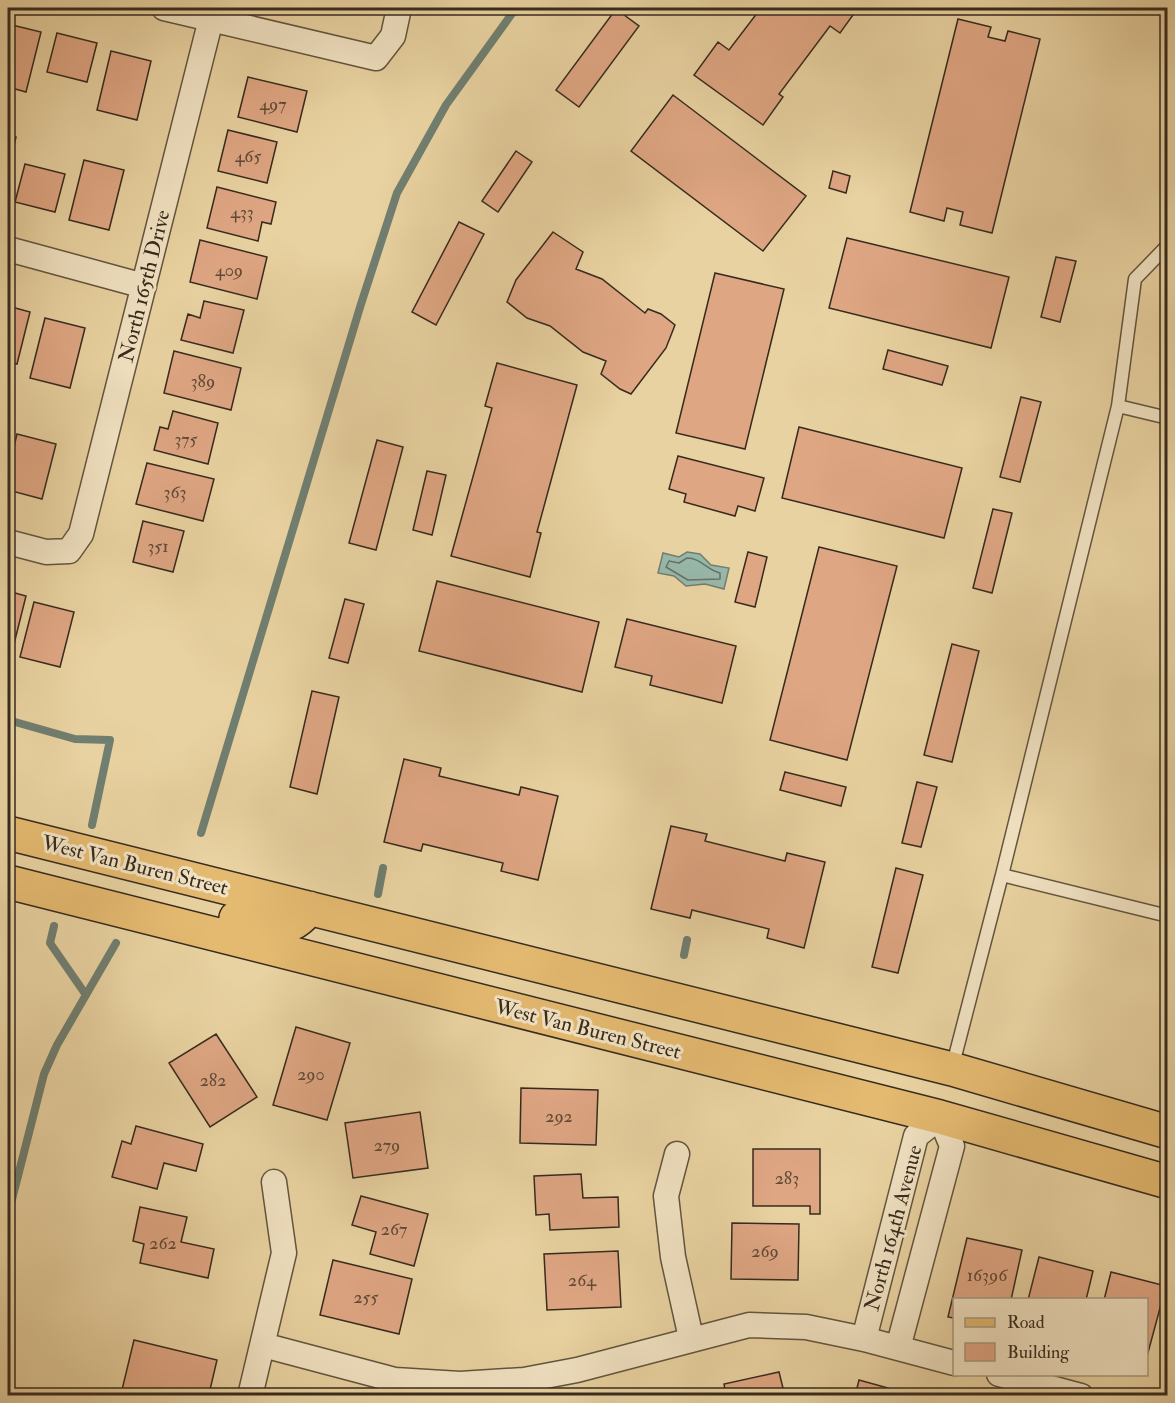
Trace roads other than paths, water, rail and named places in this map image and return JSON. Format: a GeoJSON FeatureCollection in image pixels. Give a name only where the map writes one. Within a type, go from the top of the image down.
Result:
{"type":"FeatureCollection","features":[{"type":"Feature","properties":{"kind":"main road","name":"West Van Buren Street"},"geometry":{"type":"LineString","coordinates":[[8,833],[952,1069],[1167,1132]]}},
{"type":"Feature","properties":{"kind":"main road","name":"West Van Buren Street"},"geometry":{"type":"LineString","coordinates":[[8,882],[940,1117],[1167,1182]]}},
{"type":"Feature","properties":{"kind":"main road"},"geometry":{"type":"LineString","coordinates":[[68,897],[126,895],[157,899],[267,926],[285,927],[300,921],[309,908]]}},
{"type":"Feature","properties":{"kind":"main road"},"geometry":{"type":"LineString","coordinates":[[940,1117],[952,1069]]}},
{"type":"Feature","properties":{"kind":"street"},"geometry":{"type":"LineString","coordinates":[[164,8],[376,58],[393,36],[399,8]]}},
{"type":"Feature","properties":{"kind":"street","name":"North 165th Drive"},"geometry":{"type":"LineString","coordinates":[[8,542],[46,552],[69,551],[81,534],[211,19]]}},
{"type":"Feature","properties":{"kind":"street"},"geometry":{"type":"LineString","coordinates":[[8,249],[144,286]]}},
{"type":"Feature","properties":{"kind":"street","name":"North 164th Avenue"},"geometry":{"type":"LineString","coordinates":[[864,1339],[916,1136],[940,1117],[952,1146],[898,1348]]}},
{"type":"Feature","properties":{"kind":"street"},"geometry":{"type":"LineString","coordinates":[[677,1154],[666,1196],[673,1257],[691,1338]]}},
{"type":"Feature","properties":{"kind":"street"},"geometry":{"type":"LineString","coordinates":[[250,1395],[284,1253],[274,1182]]}},
{"type":"Feature","properties":{"kind":"street"},"geometry":{"type":"LineString","coordinates":[[263,1345],[395,1380],[460,1384],[524,1380],[577,1370],[691,1338],[749,1325],[806,1327],[864,1339],[953,1363]]}},
{"type":"Feature","properties":{"kind":"street"},"geometry":{"type":"LineString","coordinates":[[1007,1376],[1081,1395]]}},
{"type":"Feature","properties":{"kind":"lane"},"geometry":{"type":"LineString","coordinates":[[952,1069],[1118,406],[1135,279],[1167,245]]}},
{"type":"Feature","properties":{"kind":"lane"},"geometry":{"type":"LineString","coordinates":[[1118,406],[1167,418]]}},
{"type":"Feature","properties":{"kind":"lane"},"geometry":{"type":"LineString","coordinates":[[1002,875],[1167,916]]}},
{"type":"Feature","properties":{"kind":"water"},"geometry":{"type":"Polygon","coordinates":[[[687,552],[700,554],[711,565],[729,568],[724,589],[705,584],[686,586],[674,576],[658,573],[663,553],[679,557],[687,552]]]}},
{"type":"Feature","properties":{"kind":"waterway"},"geometry":{"type":"LineString","coordinates":[[201,833],[361,304],[397,193],[446,105],[516,8]]}},
{"type":"Feature","properties":{"kind":"waterway"},"geometry":{"type":"LineString","coordinates":[[8,720],[75,739],[110,740],[92,825]]}},
{"type":"Feature","properties":{"kind":"waterway"},"geometry":{"type":"LineString","coordinates":[[378,894],[383,868]]}},
{"type":"Feature","properties":{"kind":"waterway"},"geometry":{"type":"LineString","coordinates":[[54,926],[50,943],[86,995]]}},
{"type":"Feature","properties":{"kind":"waterway"},"geometry":{"type":"LineString","coordinates":[[684,955],[687,940]]}},
{"type":"Feature","properties":{"kind":"waterway"},"geometry":{"type":"LineString","coordinates":[[8,1215],[44,1074],[57,1045],[116,943]]}}]}
